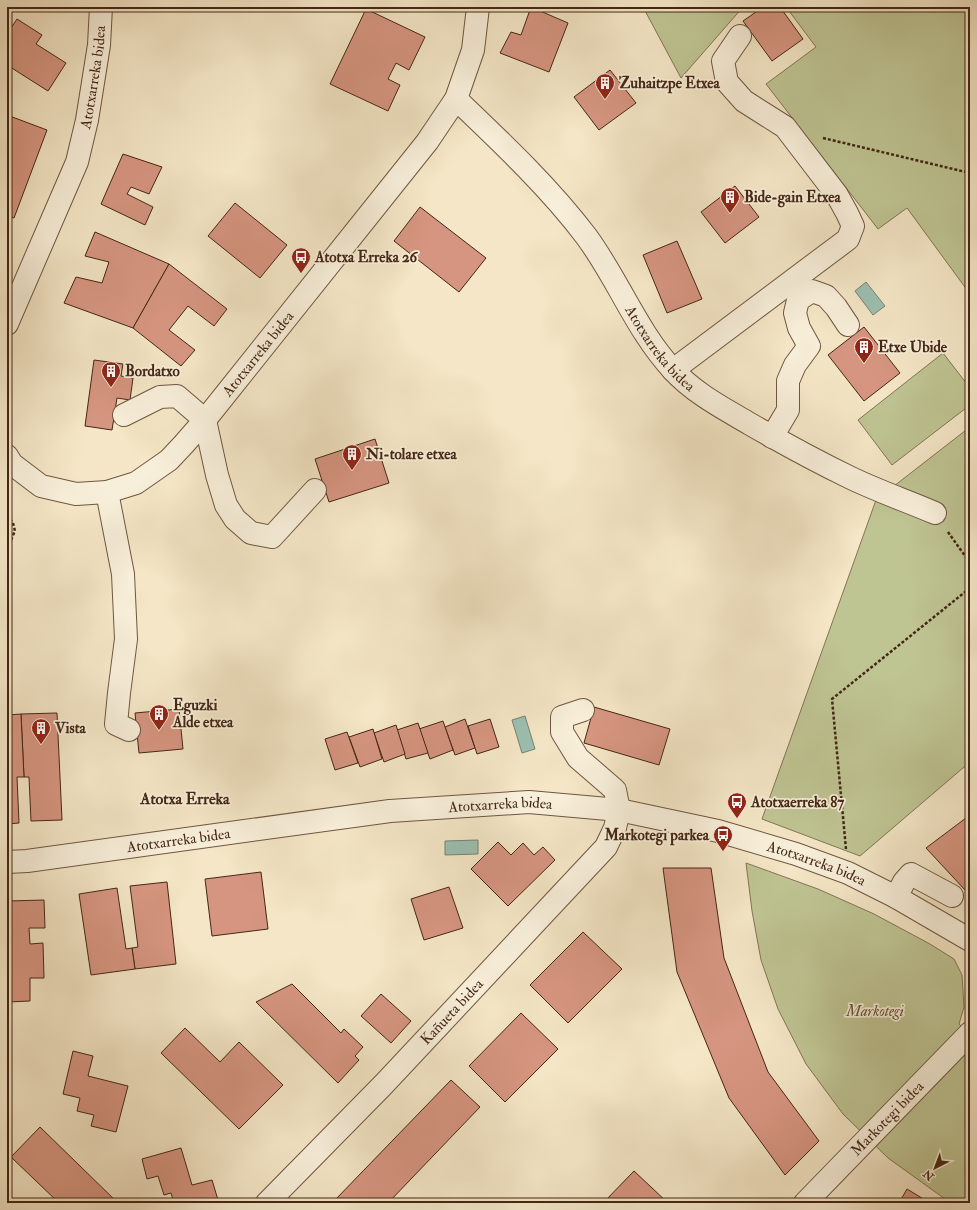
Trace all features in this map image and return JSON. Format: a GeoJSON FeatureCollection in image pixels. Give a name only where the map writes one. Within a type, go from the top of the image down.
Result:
{"type":"FeatureCollection","features":[{"type":"Feature","properties":{"kind":"street","name":"Atotxarreka bidea"},"geometry":{"type":"LineString","coordinates":[[7,324],[77,162],[87,120],[99,45],[101,7]]}},
{"type":"Feature","properties":{"kind":"street","name":"Atotxarreka bidea"},"geometry":{"type":"LineString","coordinates":[[7,456],[12,464],[41,486],[76,494],[106,492],[136,483],[169,460],[205,420],[427,142],[456,99],[473,50],[478,7]]}},
{"type":"Feature","properties":{"kind":"street"},"geometry":{"type":"LineString","coordinates":[[673,370],[848,239],[853,226],[837,195],[785,127],[744,101],[727,82],[723,61],[740,36]]}},
{"type":"Feature","properties":{"kind":"street","name":"Atotxarreka bidea"},"geometry":{"type":"LineString","coordinates":[[456,99],[528,171],[586,236],[633,315],[656,350],[673,370],[691,387],[722,408],[772,437],[852,478],[935,513]]}},
{"type":"Feature","properties":{"kind":"street"},"geometry":{"type":"LineString","coordinates":[[772,437],[788,410],[788,381],[795,365],[809,346],[799,328],[795,313],[798,300],[812,291],[826,296],[836,307],[848,325]]}},
{"type":"Feature","properties":{"kind":"street"},"geometry":{"type":"LineString","coordinates":[[124,415],[160,397],[177,396],[205,420],[217,475],[226,505],[235,519],[252,533],[272,537],[315,490]]}},
{"type":"Feature","properties":{"kind":"street"},"geometry":{"type":"LineString","coordinates":[[106,492],[124,574],[126,639],[116,724],[130,730]]}},
{"type":"Feature","properties":{"kind":"street"},"geometry":{"type":"LineString","coordinates":[[584,710],[562,717],[562,732],[578,758],[614,790],[619,810]]}},
{"type":"Feature","properties":{"kind":"street","name":"Atotxarreka bidea"},"geometry":{"type":"LineString","coordinates":[[7,862],[27,861],[390,811],[529,802],[619,810],[718,831],[796,854],[848,873],[896,897],[970,940]]}},
{"type":"Feature","properties":{"kind":"street","name":"Kañueta bidea"},"geometry":{"type":"LineString","coordinates":[[267,1203],[384,1084],[606,847],[615,828],[619,810]]}},
{"type":"Feature","properties":{"kind":"street"},"geometry":{"type":"LineString","coordinates":[[896,897],[904,882],[911,874],[952,896]]}},
{"type":"Feature","properties":{"kind":"street","name":"Markotegi bidea"},"geometry":{"type":"LineString","coordinates":[[805,1203],[970,1033]]}},
{"type":"Feature","properties":{"kind":"path"},"geometry":{"type":"LineString","coordinates":[[798,144],[817,136],[970,173]]}},
{"type":"Feature","properties":{"kind":"path"},"geometry":{"type":"LineString","coordinates":[[935,513],[970,563]]}},
{"type":"Feature","properties":{"kind":"path"},"geometry":{"type":"LineString","coordinates":[[7,515],[14,523],[15,531],[10,542],[7,544]]}},
{"type":"Feature","properties":{"kind":"path"},"geometry":{"type":"LineString","coordinates":[[848,873],[832,699],[970,588]]}},
{"type":"Feature","properties":{"kind":"green space"},"geometry":{"type":"Polygon","coordinates":[[[643,7],[743,7],[681,78],[643,7]]]}},
{"type":"Feature","properties":{"kind":"green space"},"geometry":{"type":"Polygon","coordinates":[[[786,7],[970,7],[970,294],[907,208],[878,229],[766,84],[816,47],[786,7]]]}},
{"type":"Feature","properties":{"kind":"green space"},"geometry":{"type":"Polygon","coordinates":[[[943,353],[970,388],[970,405],[892,465],[858,420],[943,353]]]}},
{"type":"Feature","properties":{"kind":"green space"},"geometry":{"type":"Polygon","coordinates":[[[970,427],[970,762],[860,856],[762,819],[876,500],[970,427]]]}},
{"type":"Feature","properties":{"kind":"green space","name":"Markotegi"},"geometry":{"type":"Polygon","coordinates":[[[746,863],[818,889],[874,914],[930,944],[954,959],[962,975],[964,1007],[959,1024],[970,1034],[970,1203],[953,1203],[945,1199],[888,1158],[843,1114],[806,1064],[778,1009],[761,960],[752,911],[746,863]]]}},
{"type":"Feature","properties":{"kind":"shaded area"},"geometry":{"type":"Polygon","coordinates":[[[866,282],[885,306],[873,315],[855,291],[866,282]]]}},
{"type":"Feature","properties":{"kind":"shaded area"},"geometry":{"type":"Polygon","coordinates":[[[525,716],[535,749],[522,753],[512,720],[525,716]]]}},
{"type":"Feature","properties":{"kind":"shaded area"},"geometry":{"type":"Polygon","coordinates":[[[478,840],[478,854],[445,855],[445,841],[478,840]]]}},
{"type":"Feature","properties":{"kind":"building"},"geometry":{"type":"Polygon","coordinates":[[[531,7],[568,23],[549,72],[500,53],[511,32],[521,35],[531,7]]]}},
{"type":"Feature","properties":{"kind":"building"},"geometry":{"type":"Polygon","coordinates":[[[763,7],[780,7],[803,39],[772,61],[743,21],[763,7]]]}},
{"type":"Feature","properties":{"kind":"building"},"geometry":{"type":"Polygon","coordinates":[[[366,9],[425,37],[409,70],[396,63],[388,79],[400,85],[388,111],[330,84],[366,9]]]}},
{"type":"Feature","properties":{"kind":"building"},"geometry":{"type":"Polygon","coordinates":[[[17,19],[42,35],[36,44],[66,63],[48,91],[7,65],[7,34],[17,19]]]}},
{"type":"Feature","properties":{"kind":"building","name":"Zuhaitzpe Etxea"},"geometry":{"type":"Polygon","coordinates":[[[610,70],[636,103],[599,130],[574,97],[610,70]]]}},
{"type":"Feature","properties":{"kind":"building"},"geometry":{"type":"Polygon","coordinates":[[[7,115],[47,130],[14,218],[7,215],[7,115]]]}},
{"type":"Feature","properties":{"kind":"building"},"geometry":{"type":"Polygon","coordinates":[[[123,154],[162,167],[149,194],[131,187],[127,194],[153,207],[145,225],[101,204],[123,154]]]}},
{"type":"Feature","properties":{"kind":"building","name":"Bide-gain Etxea"},"geometry":{"type":"Polygon","coordinates":[[[735,186],[759,217],[725,243],[701,212],[735,186]]]}},
{"type":"Feature","properties":{"kind":"building"},"geometry":{"type":"Polygon","coordinates":[[[235,203],[287,245],[260,278],[208,236],[235,203]]]}},
{"type":"Feature","properties":{"kind":"building"},"geometry":{"type":"Polygon","coordinates":[[[420,207],[486,258],[459,292],[394,241],[420,207]]]}},
{"type":"Feature","properties":{"kind":"building"},"geometry":{"type":"Polygon","coordinates":[[[95,232],[169,264],[133,328],[64,303],[76,277],[102,283],[109,262],[85,256],[95,232]]]}},
{"type":"Feature","properties":{"kind":"building"},"geometry":{"type":"Polygon","coordinates":[[[677,241],[702,299],[667,313],[643,255],[677,241]]]}},
{"type":"Feature","properties":{"kind":"building"},"geometry":{"type":"Polygon","coordinates":[[[169,264],[227,309],[214,326],[188,306],[169,330],[195,350],[181,366],[133,328],[169,264]]]}},
{"type":"Feature","properties":{"kind":"building","name":"Etxe Ubide"},"geometry":{"type":"Polygon","coordinates":[[[864,327],[900,373],[864,401],[828,355],[864,327]]]}},
{"type":"Feature","properties":{"kind":"building","name":"Bordatxo"},"geometry":{"type":"Polygon","coordinates":[[[94,360],[123,364],[121,376],[133,378],[130,400],[117,398],[112,430],[85,426],[94,360]]]}},
{"type":"Feature","properties":{"kind":"building","name":"Ni-tolare etxea"},"geometry":{"type":"Polygon","coordinates":[[[375,439],[389,483],[329,502],[315,459],[375,439]]]}},
{"type":"Feature","properties":{"kind":"building"},"geometry":{"type":"Polygon","coordinates":[[[594,707],[670,729],[659,765],[584,743],[594,707]]]}},
{"type":"Feature","properties":{"kind":"building","name":"Eguzki Alde etxea"},"geometry":{"type":"Polygon","coordinates":[[[179,709],[183,749],[139,753],[135,713],[179,709]]]}},
{"type":"Feature","properties":{"kind":"building","name":"Vista"},"geometry":{"type":"Polygon","coordinates":[[[57,713],[62,820],[31,821],[29,777],[24,777],[21,714],[57,713]]]}},
{"type":"Feature","properties":{"kind":"building"},"geometry":{"type":"Polygon","coordinates":[[[21,714],[24,777],[17,777],[19,823],[7,824],[7,715],[21,714]]]}},
{"type":"Feature","properties":{"kind":"building"},"geometry":{"type":"Polygon","coordinates":[[[465,719],[475,748],[455,755],[445,727],[465,719]]]}},
{"type":"Feature","properties":{"kind":"building"},"geometry":{"type":"Polygon","coordinates":[[[490,719],[499,747],[477,754],[468,726],[490,719]]]}},
{"type":"Feature","properties":{"kind":"building"},"geometry":{"type":"Polygon","coordinates":[[[443,721],[453,750],[430,759],[419,729],[443,721]]]}},
{"type":"Feature","properties":{"kind":"building"},"geometry":{"type":"Polygon","coordinates":[[[418,723],[428,753],[406,759],[397,730],[418,723]]]}},
{"type":"Feature","properties":{"kind":"building"},"geometry":{"type":"Polygon","coordinates":[[[396,725],[405,754],[384,762],[374,733],[396,725]]]}},
{"type":"Feature","properties":{"kind":"building"},"geometry":{"type":"Polygon","coordinates":[[[373,729],[382,759],[360,767],[349,737],[373,729]]]}},
{"type":"Feature","properties":{"kind":"building"},"geometry":{"type":"Polygon","coordinates":[[[347,732],[358,763],[335,770],[325,739],[347,732]]]}},
{"type":"Feature","properties":{"kind":"building"},"geometry":{"type":"Polygon","coordinates":[[[970,815],[970,887],[965,890],[926,848],[970,815]]]}},
{"type":"Feature","properties":{"kind":"building"},"geometry":{"type":"Polygon","coordinates":[[[498,842],[511,855],[523,843],[534,855],[543,847],[555,860],[508,906],[471,869],[498,842]]]}},
{"type":"Feature","properties":{"kind":"building"},"geometry":{"type":"Polygon","coordinates":[[[663,868],[711,868],[724,958],[768,1072],[819,1141],[785,1175],[729,1098],[677,972],[663,868]]]}},
{"type":"Feature","properties":{"kind":"building"},"geometry":{"type":"Polygon","coordinates":[[[261,872],[268,929],[212,936],[205,879],[261,872]]]}},
{"type":"Feature","properties":{"kind":"building"},"geometry":{"type":"Polygon","coordinates":[[[167,882],[176,964],[135,969],[132,948],[138,947],[130,886],[167,882]]]}},
{"type":"Feature","properties":{"kind":"building"},"geometry":{"type":"Polygon","coordinates":[[[449,887],[463,928],[424,940],[411,899],[449,887]]]}},
{"type":"Feature","properties":{"kind":"building"},"geometry":{"type":"Polygon","coordinates":[[[117,888],[126,949],[132,948],[135,969],[91,975],[79,894],[117,888]]]}},
{"type":"Feature","properties":{"kind":"building"},"geometry":{"type":"Polygon","coordinates":[[[44,900],[45,928],[29,928],[30,944],[43,943],[44,978],[30,978],[30,1001],[7,1002],[7,977],[9,977],[7,901],[44,900]]]}},
{"type":"Feature","properties":{"kind":"building"},"geometry":{"type":"Polygon","coordinates":[[[583,932],[622,969],[568,1023],[530,985],[583,932]]]}},
{"type":"Feature","properties":{"kind":"building"},"geometry":{"type":"Polygon","coordinates":[[[292,984],[341,1033],[344,1029],[363,1047],[355,1056],[359,1060],[338,1083],[256,1002],[292,984]]]}},
{"type":"Feature","properties":{"kind":"building"},"geometry":{"type":"Polygon","coordinates":[[[381,994],[411,1021],[391,1043],[361,1016],[381,994]]]}},
{"type":"Feature","properties":{"kind":"building"},"geometry":{"type":"Polygon","coordinates":[[[521,1013],[558,1049],[505,1102],[469,1066],[521,1013]]]}},
{"type":"Feature","properties":{"kind":"building"},"geometry":{"type":"Polygon","coordinates":[[[185,1028],[220,1062],[239,1042],[283,1085],[239,1129],[161,1053],[185,1028]]]}},
{"type":"Feature","properties":{"kind":"building"},"geometry":{"type":"Polygon","coordinates":[[[73,1051],[93,1056],[88,1076],[128,1086],[116,1132],[91,1126],[94,1115],[77,1111],[80,1098],[63,1094],[73,1051]]]}},
{"type":"Feature","properties":{"kind":"building"},"geometry":{"type":"Polygon","coordinates":[[[451,1080],[480,1107],[388,1203],[338,1203],[335,1200],[451,1080]]]}},
{"type":"Feature","properties":{"kind":"building"},"geometry":{"type":"Polygon","coordinates":[[[40,1127],[118,1203],[59,1203],[11,1157],[40,1127]]]}},
{"type":"Feature","properties":{"kind":"building"},"geometry":{"type":"Polygon","coordinates":[[[181,1148],[192,1185],[212,1180],[218,1200],[206,1203],[174,1203],[171,1193],[164,1195],[158,1176],[147,1179],[142,1159],[181,1148]]]}},
{"type":"Feature","properties":{"kind":"building"},"geometry":{"type":"Polygon","coordinates":[[[634,1171],[668,1203],[603,1203],[634,1171]]]}},
{"type":"Feature","properties":{"kind":"building"},"geometry":{"type":"Polygon","coordinates":[[[907,1189],[930,1203],[899,1203],[907,1189]]]}},
{"type":"Feature","properties":{"kind":"place","name":"Zuhaitzpe Etxea"},"geometry":{"type":"Point","coordinates":[605,100]}},
{"type":"Feature","properties":{"kind":"place","name":"Bide-gain Etxea"},"geometry":{"type":"Point","coordinates":[730,214]}},
{"type":"Feature","properties":{"kind":"place","name":"Atotxa Erreka 26"},"geometry":{"type":"Point","coordinates":[301,274]}},
{"type":"Feature","properties":{"kind":"place","name":"Etxe Ubide"},"geometry":{"type":"Point","coordinates":[864,364]}},
{"type":"Feature","properties":{"kind":"place","name":"Bordatxo"},"geometry":{"type":"Point","coordinates":[111,388]}},
{"type":"Feature","properties":{"kind":"place","name":"Ni-tolare etxea"},"geometry":{"type":"Point","coordinates":[352,471]}},
{"type":"Feature","properties":{"kind":"place","name":"Eguzki Alde etxea"},"geometry":{"type":"Point","coordinates":[159,731]}},
{"type":"Feature","properties":{"kind":"place","name":"Vista"},"geometry":{"type":"Point","coordinates":[41,745]}},
{"type":"Feature","properties":{"kind":"place","name":"Atotxaerreka 87"},"geometry":{"type":"Point","coordinates":[737,819]}},
{"type":"Feature","properties":{"kind":"place","name":"Markotegi parkea"},"geometry":{"type":"Point","coordinates":[723,852]}},
{"type":"Feature","properties":{"kind":"district","name":"Atotxa Erreka"},"geometry":{"type":"Point","coordinates":[185,798]}}]}
